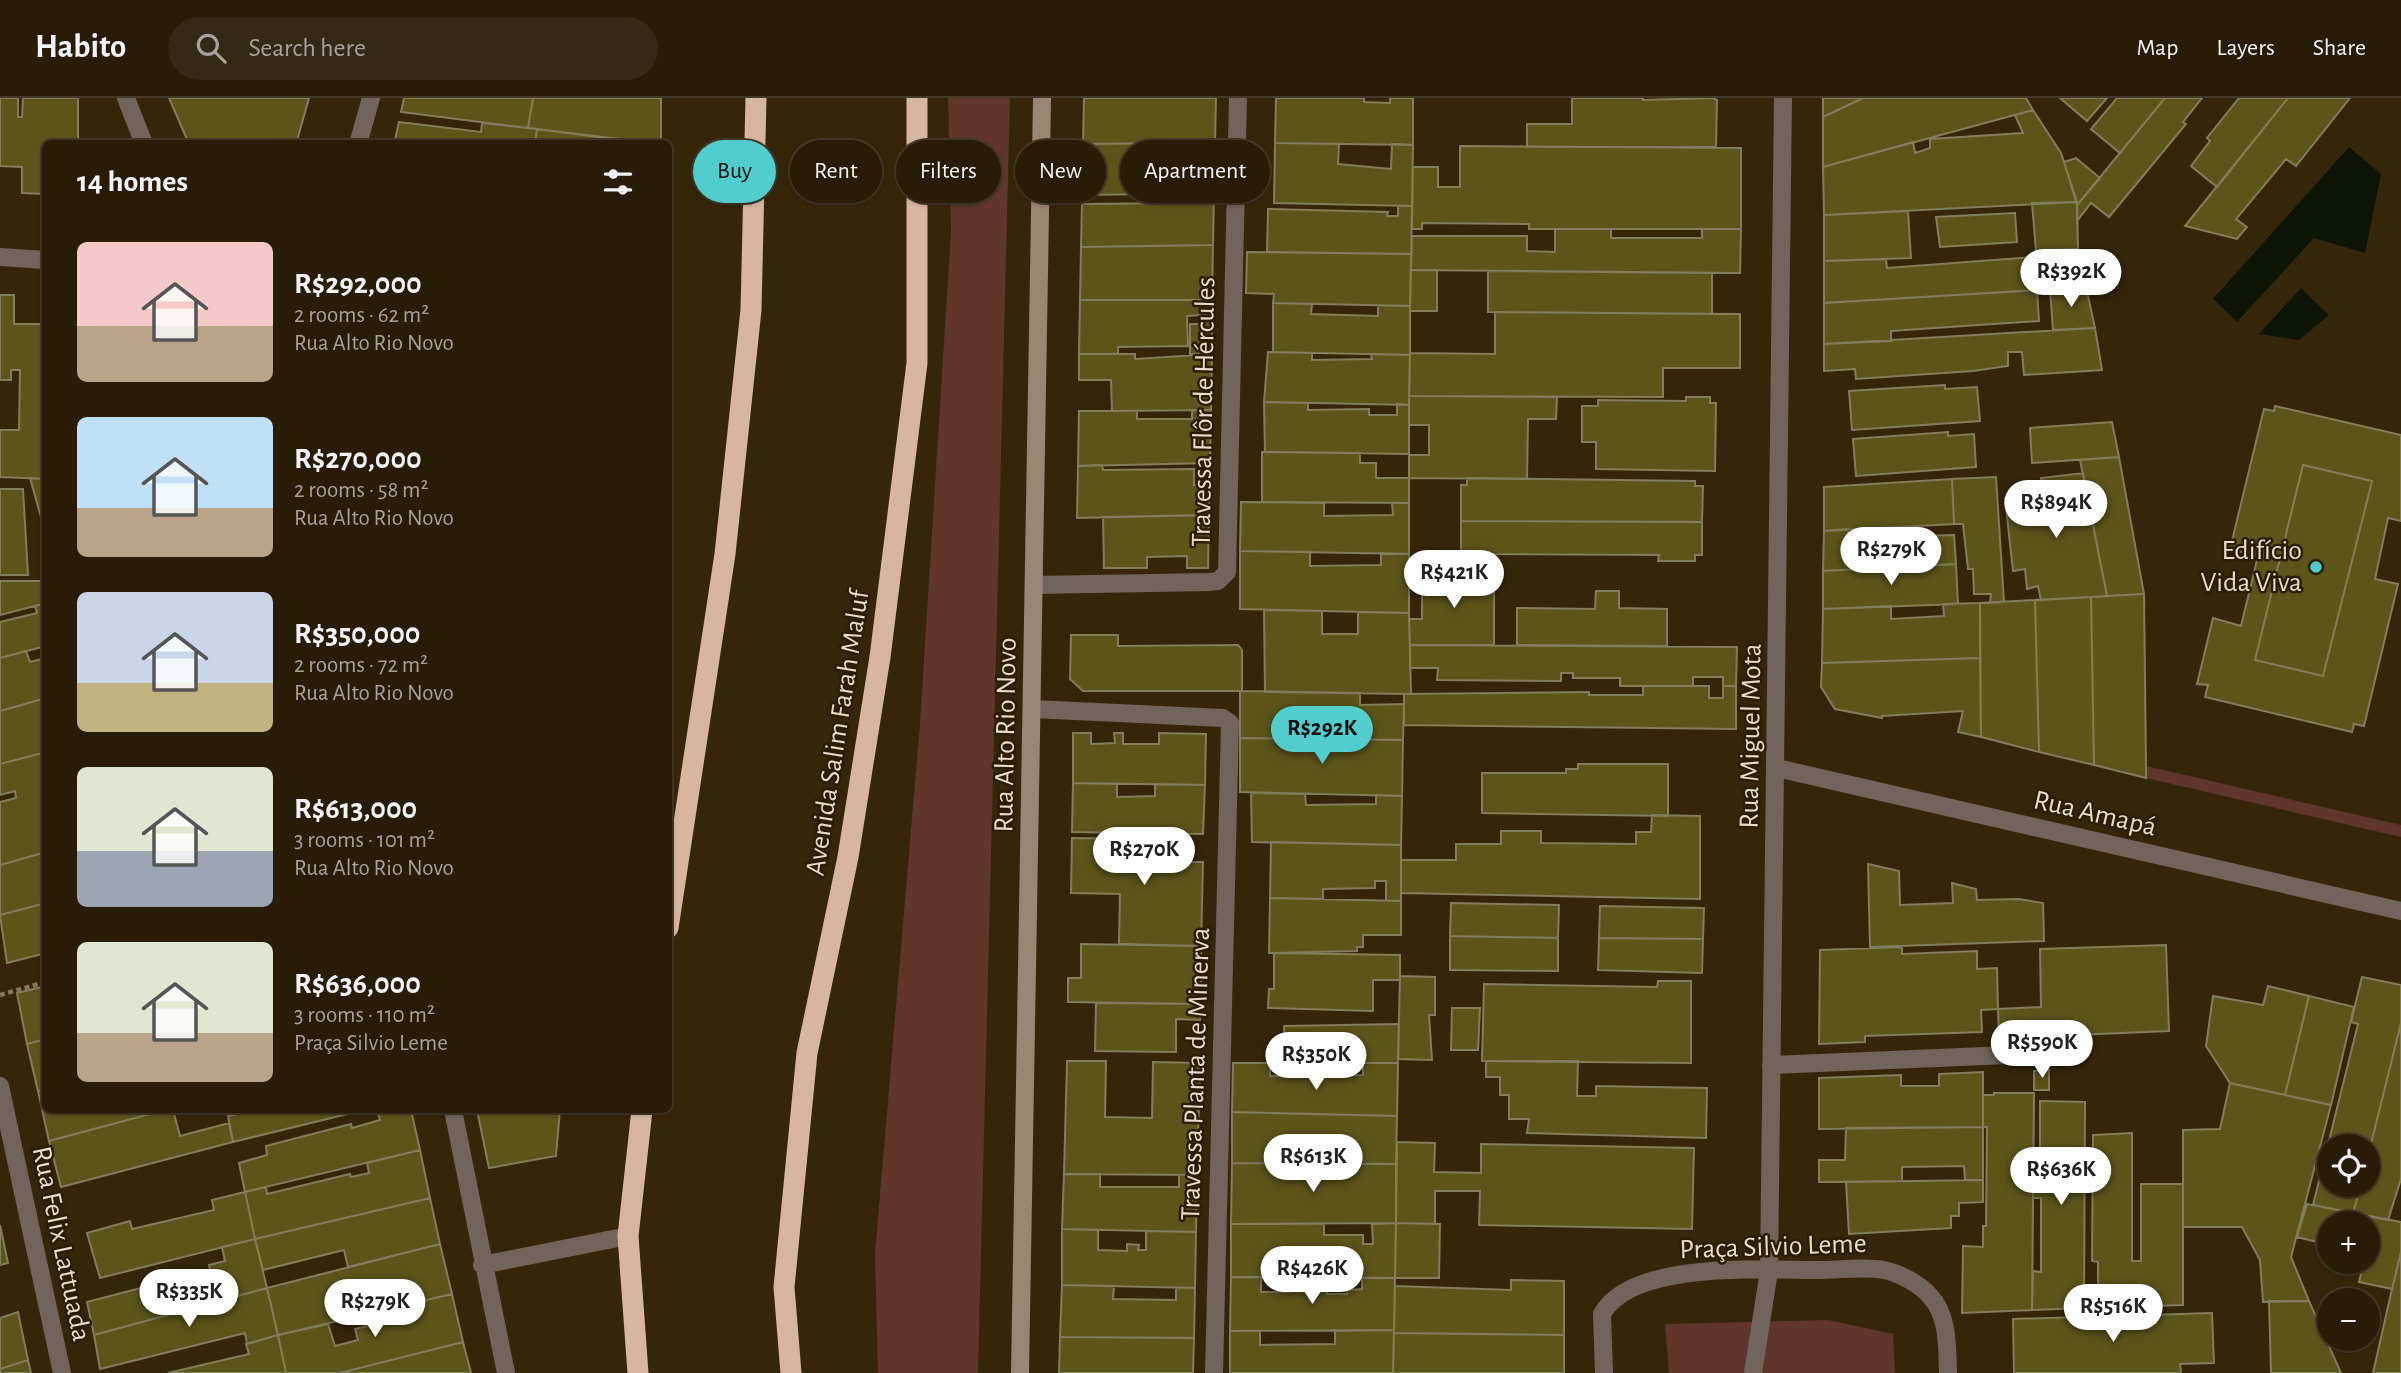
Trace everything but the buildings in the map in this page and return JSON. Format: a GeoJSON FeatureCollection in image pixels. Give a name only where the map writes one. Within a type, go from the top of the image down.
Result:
{"type":"FeatureCollection","features":[{"type":"Feature","properties":{"kind":"highway"},"geometry":{"type":"LineString","coordinates":[[672,902],[725,554],[748,337],[756,98]]}},
{"type":"Feature","properties":{"kind":"highway","name":"Avenida Salim Farah Maluf"},"geometry":{"type":"LineString","coordinates":[[791,1373],[783,1287],[807,1053],[848,857],[880,657],[918,363],[917,98]]}},
{"type":"Feature","properties":{"kind":"highway"},"geometry":{"type":"LineString","coordinates":[[638,1373],[628,1236],[642,1113]]}},
{"type":"Feature","properties":{"kind":"street"},"geometry":{"type":"LineString","coordinates":[[126,98],[142,140]]}},
{"type":"Feature","properties":{"kind":"street"},"geometry":{"type":"LineString","coordinates":[[360,140],[371,98]]}},
{"type":"Feature","properties":{"kind":"street","name":"Rua Alto Rio Novo"},"geometry":{"type":"LineString","coordinates":[[1020,1373],[1042,98]]}},
{"type":"Feature","properties":{"kind":"street","name":"Travessa Flôr de Hércules"},"geometry":{"type":"LineString","coordinates":[[1034,585],[1209,582],[1217,581],[1227,572],[1238,98]]}},
{"type":"Feature","properties":{"kind":"street","name":"Rua Miguel Mota"},"geometry":{"type":"LineString","coordinates":[[1753,1373],[1769,1271],[1783,98]]}},
{"type":"Feature","properties":{"kind":"street"},"geometry":{"type":"LineString","coordinates":[[0,257],[42,260]]}},
{"type":"Feature","properties":{"kind":"street","name":"Travessa Planta de Minerva"},"geometry":{"type":"LineString","coordinates":[[1033,709],[1223,718],[1230,723],[1214,1373]]}},
{"type":"Feature","properties":{"kind":"street","name":"Rua Amapá"},"geometry":{"type":"LineString","coordinates":[[1777,768],[2401,911]]}},
{"type":"Feature","properties":{"kind":"street"},"geometry":{"type":"LineString","coordinates":[[1771,1065],[2031,1054]]}},
{"type":"Feature","properties":{"kind":"street","name":"Rua Felix Lattuada"},"geometry":{"type":"LineString","coordinates":[[0,1086],[62,1373]]}},
{"type":"Feature","properties":{"kind":"street"},"geometry":{"type":"LineString","coordinates":[[454,1113],[482,1265],[506,1373]]}},
{"type":"Feature","properties":{"kind":"street"},"geometry":{"type":"LineString","coordinates":[[482,1265],[628,1236]]}},
{"type":"Feature","properties":{"kind":"street","name":"Praça Silvio Leme"},"geometry":{"type":"LineString","coordinates":[[1604,1373],[1602,1314],[1617,1296],[1639,1285],[1686,1274],[1881,1269],[1915,1284],[1930,1296],[1940,1310],[1948,1373]]}},
{"type":"Feature","properties":{"kind":"path"},"geometry":{"type":"LineString","coordinates":[[0,995],[42,983]]}},
{"type":"Feature","properties":{"kind":"shaded area"},"geometry":{"type":"Polygon","coordinates":[[[948,98],[1010,98],[978,1373],[878,1373],[875,1254],[920,724],[951,231],[950,203],[1001,203],[1001,140],[949,140],[948,98]]]}},
{"type":"Feature","properties":{"kind":"shaded area"},"geometry":{"type":"Polygon","coordinates":[[[2349,147],[2381,174],[2365,253],[2314,238],[2237,322],[2213,299],[2349,147]]]}},
{"type":"Feature","properties":{"kind":"shaded area"},"geometry":{"type":"Polygon","coordinates":[[[2301,288],[2329,315],[2299,340],[2259,334],[2301,288]]]}},
{"type":"Feature","properties":{"kind":"shaded area"},"geometry":{"type":"Polygon","coordinates":[[[2146,766],[2401,825],[2401,837],[2146,778],[2146,766]]]}},
{"type":"Feature","properties":{"kind":"shaded area"},"geometry":{"type":"Polygon","coordinates":[[[1828,1320],[1893,1334],[1895,1373],[1669,1373],[1665,1324],[1828,1320]]]}},
{"type":"Feature","properties":{"kind":"place","name":"Edifício Vida Viva"},"geometry":{"type":"Point","coordinates":[2316,567]}}]}
